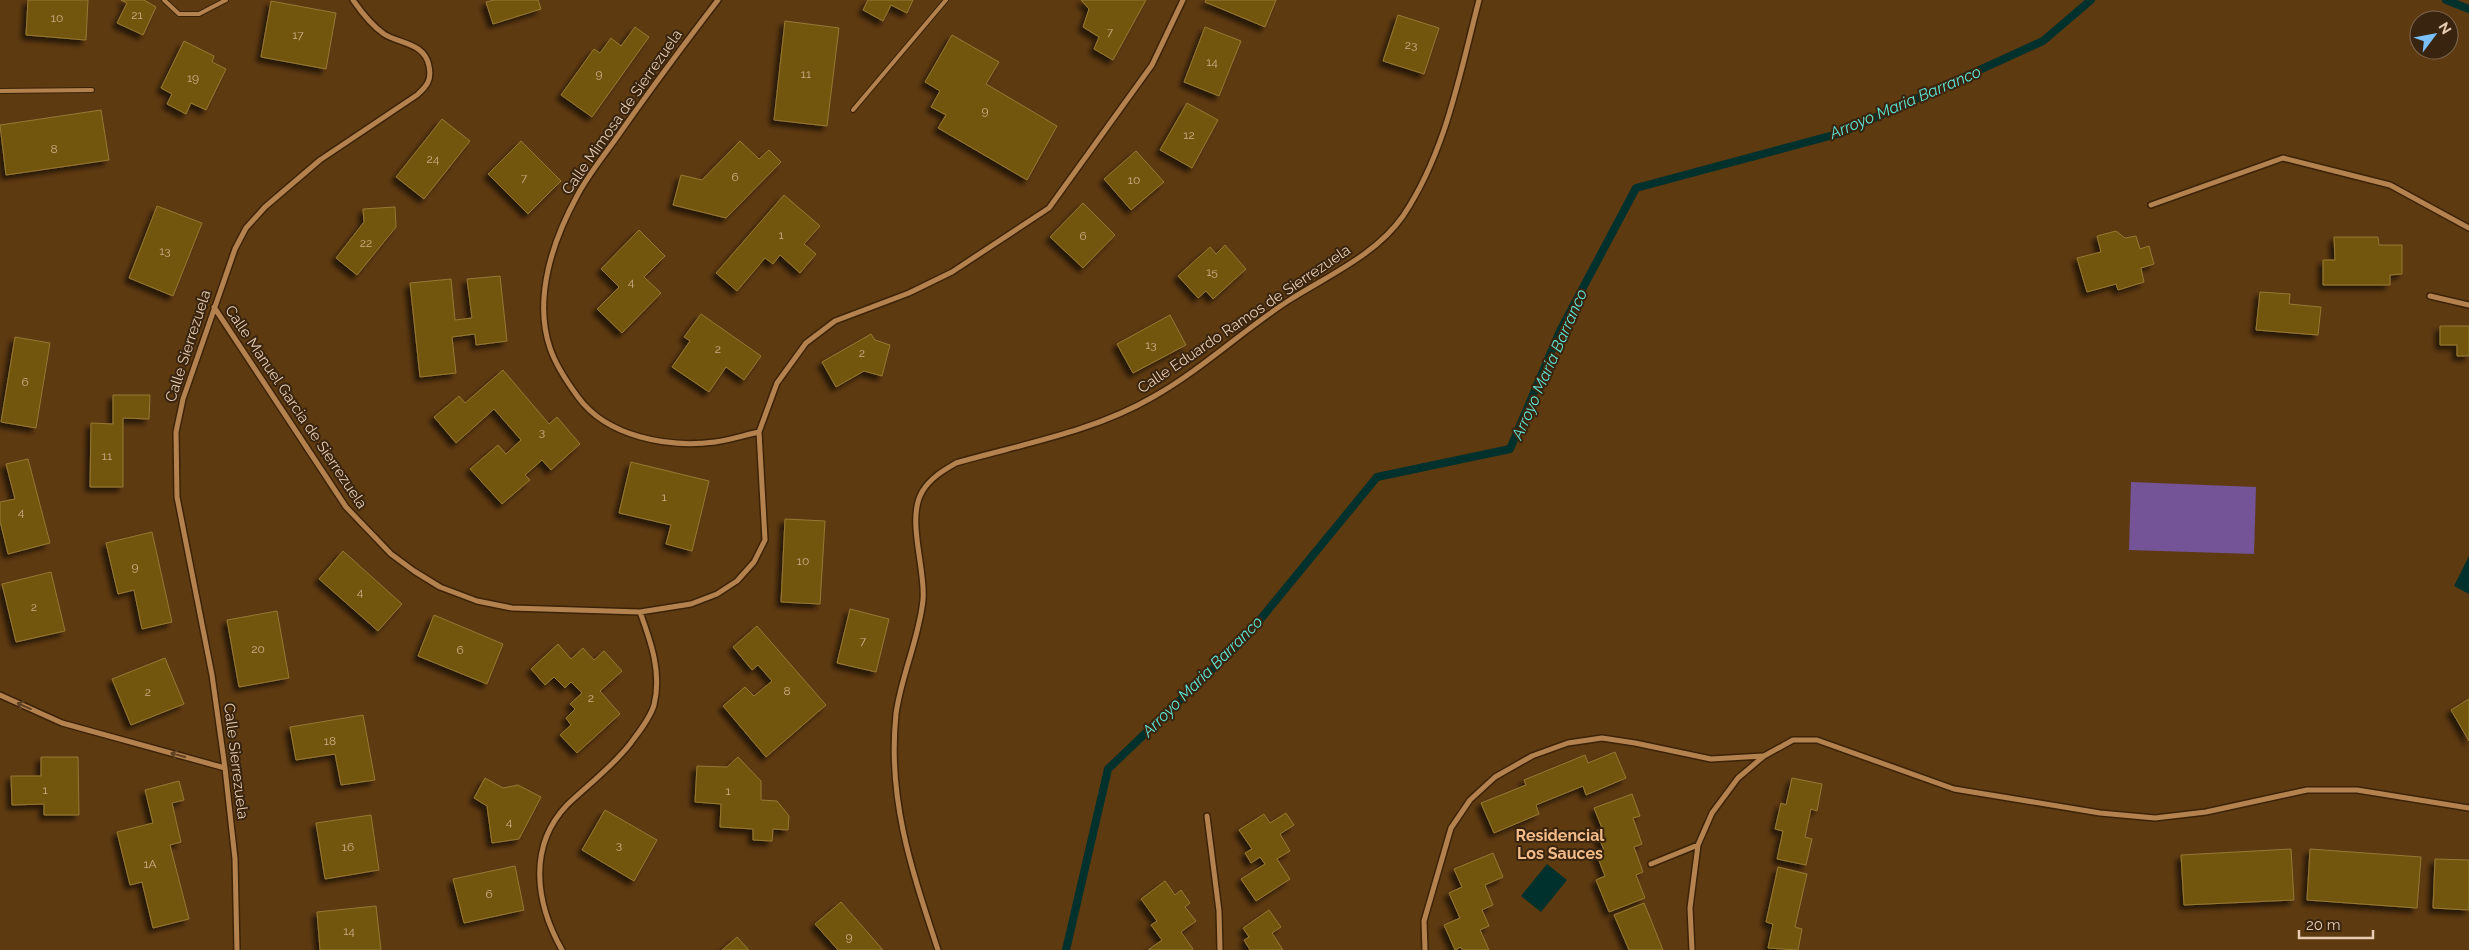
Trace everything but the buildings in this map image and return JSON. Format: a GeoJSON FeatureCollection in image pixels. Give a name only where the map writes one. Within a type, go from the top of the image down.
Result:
{"type":"FeatureCollection","features":[{"type":"Feature","properties":{"kind":"street","name":"Calle Sierrezuela"},"geometry":{"type":"LineString","coordinates":[[237,950],[235,859],[226,768],[212,675],[177,497],[176,432],[183,399],[214,306],[235,249],[246,228],[265,208],[320,160],[417,95],[428,85],[431,75],[428,61],[422,51],[386,35],[371,23],[353,0]]}},
{"type":"Feature","properties":{"kind":"street","name":"Calle Mimosa de Sierrezuela"},"geometry":{"type":"LineString","coordinates":[[718,0],[663,71],[578,194],[559,233],[547,272],[544,309],[550,347],[564,379],[584,406],[612,427],[646,438],[678,443],[714,442],[759,432]]}},
{"type":"Feature","properties":{"kind":"street"},"geometry":{"type":"LineString","coordinates":[[759,432],[777,383],[806,343],[835,321],[909,293],[952,272],[1049,208],[1152,65],[1183,0]]}},
{"type":"Feature","properties":{"kind":"street","name":"Calle Eduardo Ramos de Sierrezuela"},"geometry":{"type":"LineString","coordinates":[[938,950],[908,859],[900,823],[894,748],[896,712],[920,625],[923,598],[916,514],[922,492],[938,474],[956,462],[1098,424],[1154,397],[1264,317],[1367,252],[1387,235],[1403,216],[1440,144],[1479,0]]}},
{"type":"Feature","properties":{"kind":"street"},"geometry":{"type":"LineString","coordinates":[[2152,205],[2283,158],[2390,184],[2469,228]]}},
{"type":"Feature","properties":{"kind":"street"},"geometry":{"type":"LineString","coordinates":[[2430,296],[2469,305]]}},
{"type":"Feature","properties":{"kind":"street","name":"Calle Manuel Garcia de Sierrezuela"},"geometry":{"type":"LineString","coordinates":[[214,306],[346,507],[385,548],[414,571],[440,587],[477,601],[512,608],[640,612],[691,604],[717,594],[737,581],[754,562],[765,540],[759,432]]}},
{"type":"Feature","properties":{"kind":"street"},"geometry":{"type":"LineString","coordinates":[[562,950],[552,933],[544,907],[538,876],[542,849],[552,825],[566,807],[622,754],[640,731],[654,706],[657,679],[652,645],[640,612]]}},
{"type":"Feature","properties":{"kind":"street"},"geometry":{"type":"LineString","coordinates":[[0,695],[62,723],[226,768]]}},
{"type":"Feature","properties":{"kind":"street"},"geometry":{"type":"LineString","coordinates":[[1425,950],[1424,921],[1451,828],[1470,800],[1495,777],[1532,756],[1568,743],[1602,738],[1635,742],[1711,759],[1764,756]]}},
{"type":"Feature","properties":{"kind":"street"},"geometry":{"type":"LineString","coordinates":[[1692,950],[1690,908],[1698,846],[1712,813],[1738,778],[1764,756],[1793,740],[1817,740],[1954,789],[2100,813],[2155,818],[2206,812],[2307,790],[2357,790],[2469,808]]}},
{"type":"Feature","properties":{"kind":"street"},"geometry":{"type":"LineString","coordinates":[[1206,816],[1219,911],[1220,950]]}},
{"type":"Feature","properties":{"kind":"street"},"geometry":{"type":"LineString","coordinates":[[1651,864],[1698,846]]}},
{"type":"Feature","properties":{"kind":"lane"},"geometry":{"type":"LineString","coordinates":[[164,0],[178,14],[199,14],[226,0]]}},
{"type":"Feature","properties":{"kind":"lane"},"geometry":{"type":"LineString","coordinates":[[853,110],[946,0]]}},
{"type":"Feature","properties":{"kind":"lane"},"geometry":{"type":"LineString","coordinates":[[0,91],[92,90]]}},
{"type":"Feature","properties":{"kind":"shaded area"},"geometry":{"type":"Polygon","coordinates":[[[2131,482],[2256,487],[2254,554],[2129,550],[2131,482]]]}},
{"type":"Feature","properties":{"kind":"water"},"geometry":{"type":"Polygon","coordinates":[[[2469,556],[2469,594],[2454,586],[2469,556]]]}},
{"type":"Feature","properties":{"kind":"water"},"geometry":{"type":"Polygon","coordinates":[[[1547,864],[1567,880],[1541,912],[1521,896],[1547,864]]]}},
{"type":"Feature","properties":{"kind":"waterway","name":"Arroyo Maria Barranco"},"geometry":{"type":"LineString","coordinates":[[1066,950],[1108,769],[1245,638],[1377,477],[1510,449],[1560,331],[1636,188],[1841,133],[2043,41],[2091,0]]}},
{"type":"Feature","properties":{"kind":"waterway","name":"Arroyo Maria Barranco"},"geometry":{"type":"LineString","coordinates":[[2446,0],[2469,9]]}},
{"type":"Feature","properties":{"kind":"district","name":"Residencial Los Sauces"},"geometry":{"type":"Point","coordinates":[1560,844]}}]}
